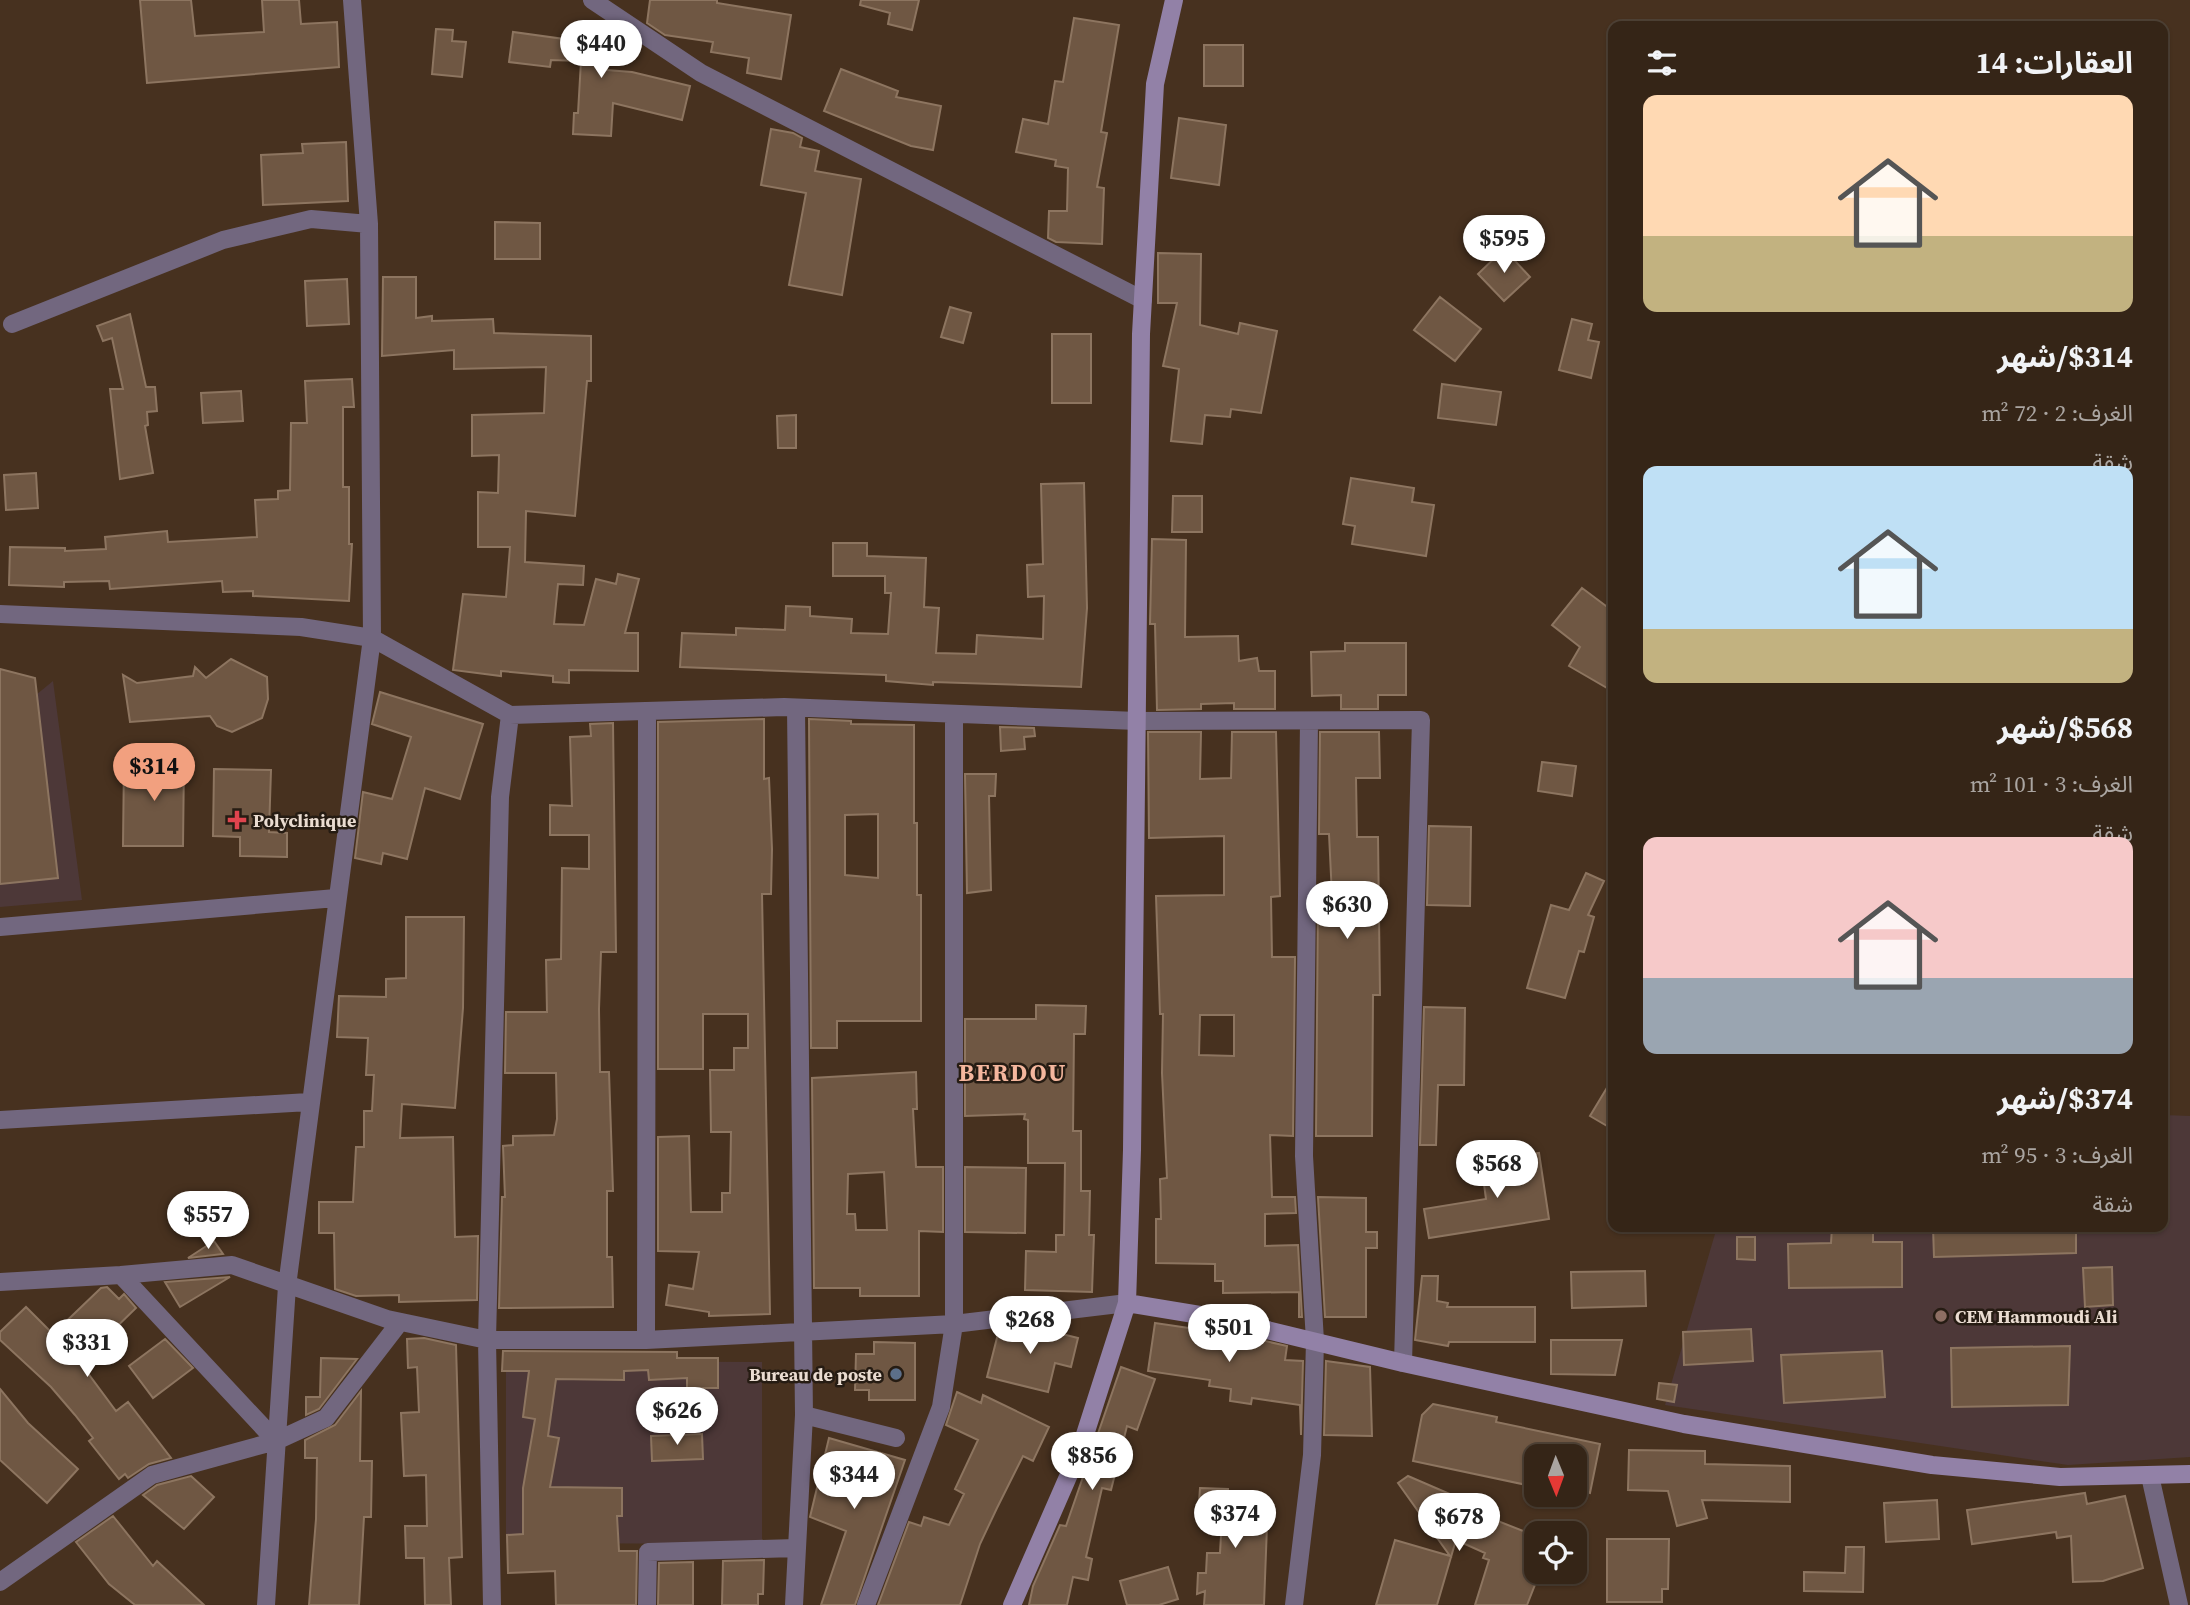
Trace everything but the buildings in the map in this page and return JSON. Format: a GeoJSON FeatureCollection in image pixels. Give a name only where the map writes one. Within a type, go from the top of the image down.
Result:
{"type":"FeatureCollection","features":[{"type":"Feature","properties":{"kind":"main road"},"geometry":{"type":"LineString","coordinates":[[1012,1605],[1081,1447],[1127,1303],[1132,1150],[1143,300],[1155,83],[1174,0]]}},
{"type":"Feature","properties":{"kind":"main road"},"geometry":{"type":"LineString","coordinates":[[1127,1303],[1218,1318],[1404,1363],[1684,1424],[1932,1465],[2060,1477],[2190,1474]]}},
{"type":"Feature","properties":{"kind":"street"},"geometry":{"type":"LineString","coordinates":[[266,1605],[286,1286],[372,638],[369,224],[352,0]]}},
{"type":"Feature","properties":{"kind":"street"},"geometry":{"type":"LineString","coordinates":[[592,0],[701,73],[1143,300]]}},
{"type":"Feature","properties":{"kind":"street"},"geometry":{"type":"LineString","coordinates":[[12,324],[223,240],[312,219],[369,224]]}},
{"type":"Feature","properties":{"kind":"street"},"geometry":{"type":"LineString","coordinates":[[0,614],[301,628],[372,638],[510,715],[796,708],[1137,721],[1421,720],[1404,1363]]}},
{"type":"Feature","properties":{"kind":"street"},"geometry":{"type":"LineString","coordinates":[[794,1605],[804,1415],[796,708]]}},
{"type":"Feature","properties":{"kind":"street"},"geometry":{"type":"LineString","coordinates":[[646,1340],[648,711]]}},
{"type":"Feature","properties":{"kind":"street"},"geometry":{"type":"LineString","coordinates":[[866,1605],[941,1407],[954,1324],[954,714]]}},
{"type":"Feature","properties":{"kind":"street"},"geometry":{"type":"LineString","coordinates":[[492,1605],[487,1339],[500,797],[510,715]]}},
{"type":"Feature","properties":{"kind":"street"},"geometry":{"type":"LineString","coordinates":[[1294,1605],[1312,1455],[1315,1341],[1304,1156],[1309,721]]}},
{"type":"Feature","properties":{"kind":"street"},"geometry":{"type":"LineString","coordinates":[[0,927],[336,898]]}},
{"type":"Feature","properties":{"kind":"street"},"geometry":{"type":"LineString","coordinates":[[0,1120],[123,1110],[309,1102]]}},
{"type":"Feature","properties":{"kind":"street"},"geometry":{"type":"LineString","coordinates":[[0,1282],[232,1265],[286,1286],[400,1322],[487,1339],[646,1340],[954,1324],[1127,1303]]}},
{"type":"Feature","properties":{"kind":"street"},"geometry":{"type":"LineString","coordinates":[[121,1275],[276,1441]]}},
{"type":"Feature","properties":{"kind":"street"},"geometry":{"type":"LineString","coordinates":[[0,1582],[152,1475],[276,1441],[326,1418],[400,1322]]}},
{"type":"Feature","properties":{"kind":"street"},"geometry":{"type":"LineString","coordinates":[[804,1415],[896,1438]]}},
{"type":"Feature","properties":{"kind":"street"},"geometry":{"type":"LineString","coordinates":[[2150,1476],[2179,1605]]}},
{"type":"Feature","properties":{"kind":"street"},"geometry":{"type":"LineString","coordinates":[[647,1605],[648,1552],[796,1548]]}},
{"type":"Feature","properties":{"kind":"shaded area"},"geometry":{"type":"Polygon","coordinates":[[[0,677],[31,699],[53,681],[82,900],[0,907],[0,677]]]}},
{"type":"Feature","properties":{"kind":"shaded area","name":"CEM Hammoudi Ali"},"geometry":{"type":"Polygon","coordinates":[[[2168,1115],[2190,1116],[2190,1457],[2068,1465],[1665,1405],[1716,1232],[2168,1232],[2168,1115]]]}},
{"type":"Feature","properties":{"kind":"shaded area"},"geometry":{"type":"Polygon","coordinates":[[[506,1361],[762,1362],[762,1544],[506,1543],[506,1361]]]}},
{"type":"Feature","properties":{"kind":"place","name":"Polyclinique"},"geometry":{"type":"Point","coordinates":[237,820]}},
{"type":"Feature","properties":{"kind":"place","name":"CEM Hammoudi Ali"},"geometry":{"type":"Point","coordinates":[1941,1316]}},
{"type":"Feature","properties":{"kind":"place","name":"Bureau de poste"},"geometry":{"type":"Point","coordinates":[896,1374]}},
{"type":"Feature","properties":{"kind":"district","name":"BERDOU"},"geometry":{"type":"Point","coordinates":[1013,1072]}}]}
